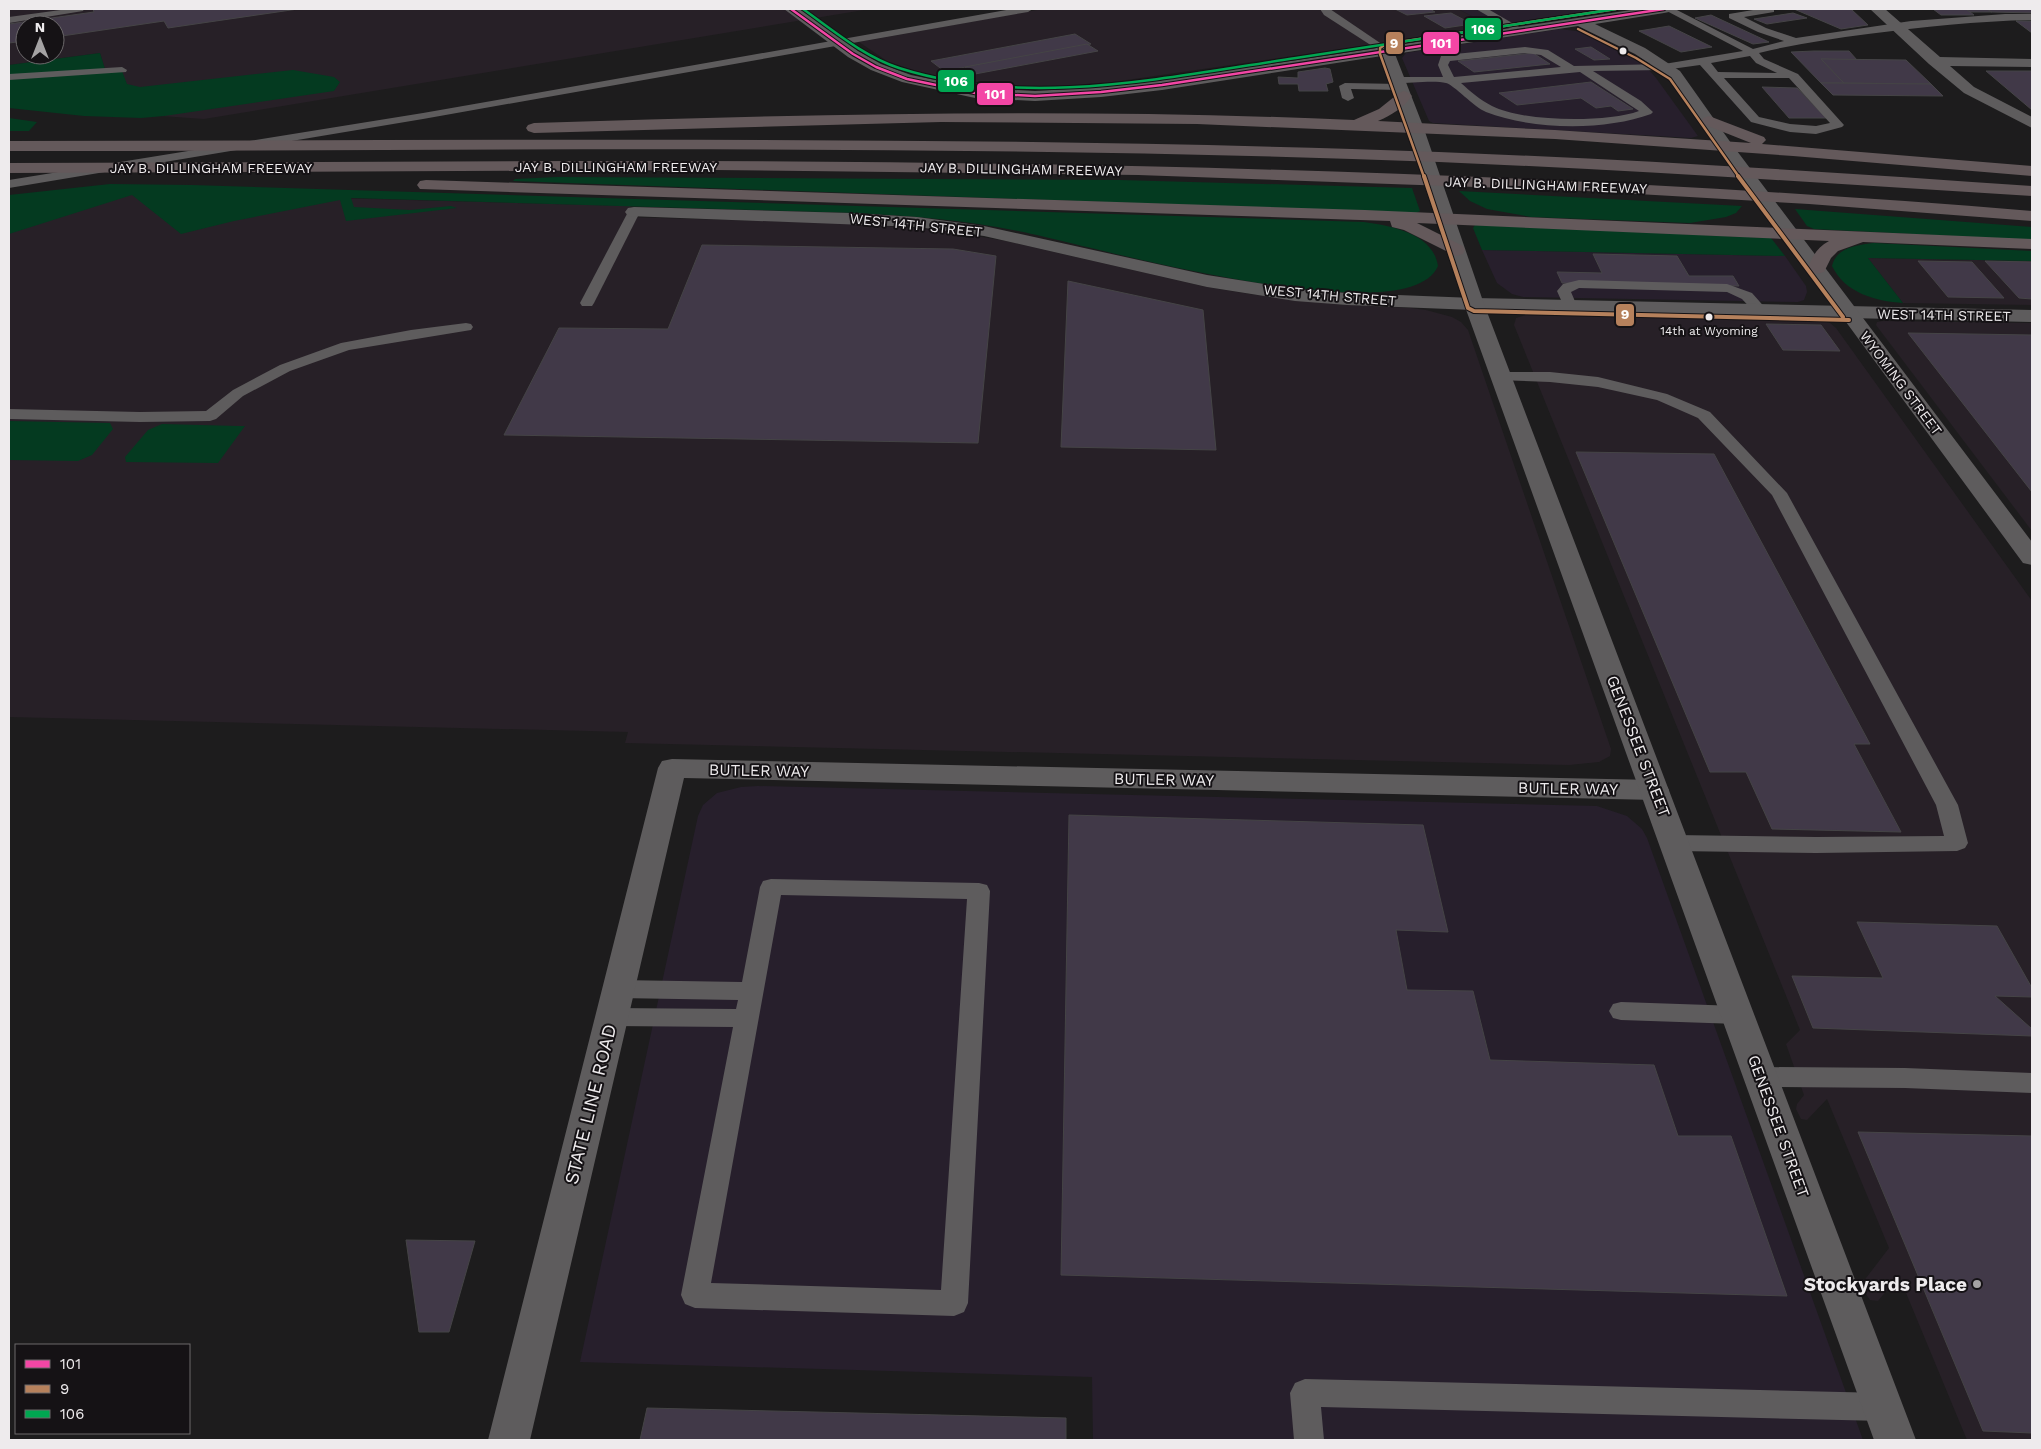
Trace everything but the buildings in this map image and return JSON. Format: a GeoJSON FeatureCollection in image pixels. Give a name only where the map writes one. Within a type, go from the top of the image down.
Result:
{"type":"FeatureCollection","features":[{"type":"Feature","properties":{"kind":"highway"},"geometry":{"type":"LineString","coordinates":[[1330,124],[1360,121],[1381,115],[1397,105],[1400,88]]}},
{"type":"Feature","properties":{"kind":"highway"},"geometry":{"type":"LineString","coordinates":[[523,129],[870,118],[1079,118],[1415,126],[1505,130],[1687,143],[2030,171]]}},
{"type":"Feature","properties":{"kind":"highway"},"geometry":{"type":"LineString","coordinates":[[1709,121],[1756,140],[1805,152]]}},
{"type":"Feature","properties":{"kind":"highway"},"geometry":{"type":"LineString","coordinates":[[116,146],[484,130]]}},
{"type":"Feature","properties":{"kind":"highway"},"geometry":{"type":"LineString","coordinates":[[1423,151],[1456,138],[1505,130]]}},
{"type":"Feature","properties":{"kind":"highway"},"geometry":{"type":"LineString","coordinates":[[1687,143],[1725,154],[1738,162]]}},
{"type":"Feature","properties":{"kind":"highway","name":"JAY B. DILLINGHAM FREEWAY"},"geometry":{"type":"LineString","coordinates":[[9,146],[816,146],[1253,151],[1685,167],[2032,191]]}},
{"type":"Feature","properties":{"kind":"highway","name":"JAY B. DILLINGHAM FREEWAY"},"geometry":{"type":"LineString","coordinates":[[9,168],[834,167],[1137,170],[1578,185],[1887,204],[2032,216]]}},
{"type":"Feature","properties":{"kind":"highway"},"geometry":{"type":"LineString","coordinates":[[140,168],[368,183]]}},
{"type":"Feature","properties":{"kind":"highway"},"geometry":{"type":"LineString","coordinates":[[407,185],[1365,215],[2031,244]]}},
{"type":"Feature","properties":{"kind":"highway"},"geometry":{"type":"LineString","coordinates":[[1435,189],[1450,200],[1473,211],[1520,222]]}},
{"type":"Feature","properties":{"kind":"highway"},"geometry":{"type":"LineString","coordinates":[[1688,229],[1726,223],[1772,207]]}},
{"type":"Feature","properties":{"kind":"highway"},"geometry":{"type":"LineString","coordinates":[[1365,215],[1410,226],[1456,250]]}},
{"type":"Feature","properties":{"kind":"highway"},"geometry":{"type":"LineString","coordinates":[[1817,268],[1820,257],[1830,247],[1850,239],[1875,237]]}},
{"type":"Feature","properties":{"kind":"main road"},"geometry":{"type":"LineString","coordinates":[[791,9],[853,54],[876,67],[907,80],[975,94],[1035,96],[1101,92],[1162,85],[1666,9]]}},
{"type":"Feature","properties":{"kind":"main road"},"geometry":{"type":"LineString","coordinates":[[1877,9],[1969,90],[2032,123]]}},
{"type":"Feature","properties":{"kind":"main road","name":"WYOMING STREET"},"geometry":{"type":"LineString","coordinates":[[1581,22],[1640,51],[1675,74],[1725,146],[2032,558]]}},
{"type":"Feature","properties":{"kind":"main road","name":"GENESSEE STREET"},"geometry":{"type":"LineString","coordinates":[[1387,51],[1415,126],[1474,304],[1895,1440]]}},
{"type":"Feature","properties":{"kind":"main road"},"geometry":{"type":"LineString","coordinates":[[1330,60],[1370,70],[1400,88]]}},
{"type":"Feature","properties":{"kind":"main road"},"geometry":{"type":"LineString","coordinates":[[1934,61],[2032,62]]}},
{"type":"Feature","properties":{"kind":"main road","name":"WEST 14TH STREET"},"geometry":{"type":"LineString","coordinates":[[634,212],[851,218],[917,222],[984,231],[1207,281],[1295,294],[1474,304],[2032,316]]}},
{"type":"Feature","properties":{"kind":"main road","name":"BUTLER WAY"},"geometry":{"type":"LineString","coordinates":[[672,768],[1655,790]]}},
{"type":"Feature","properties":{"kind":"main road","name":"STATE LINE ROAD"},"geometry":{"type":"LineString","coordinates":[[509,1440],[672,768]]}},
{"type":"Feature","properties":{"kind":"lane"},"geometry":{"type":"LineString","coordinates":[[9,20],[79,9]]}},
{"type":"Feature","properties":{"kind":"lane"},"geometry":{"type":"LineString","coordinates":[[9,184],[423,116],[1028,9]]}},
{"type":"Feature","properties":{"kind":"lane"},"geometry":{"type":"LineString","coordinates":[[1325,9],[1328,13],[1387,51]]}},
{"type":"Feature","properties":{"kind":"lane"},"geometry":{"type":"LineString","coordinates":[[1481,9],[1521,31]]}},
{"type":"Feature","properties":{"kind":"lane"},"geometry":{"type":"LineString","coordinates":[[1666,9],[1752,52],[1760,61],[1794,76],[1838,125],[1772,124],[1755,120],[1703,61]]}},
{"type":"Feature","properties":{"kind":"lane"},"geometry":{"type":"LineString","coordinates":[[1767,9],[1770,10],[1733,16],[1762,30],[1795,42]]}},
{"type":"Feature","properties":{"kind":"lane"},"geometry":{"type":"LineString","coordinates":[[1348,98],[1345,86],[1400,88],[1451,80],[1577,69],[1664,67],[1752,52],[1795,42],[1910,24],[2032,17]]}},
{"type":"Feature","properties":{"kind":"lane"},"geometry":{"type":"LineString","coordinates":[[1525,50],[1544,52],[1637,103],[1647,112],[1637,117],[1601,122],[1564,121],[1508,115],[1488,108],[1451,80],[1443,65],[1445,58],[1525,50]]}},
{"type":"Feature","properties":{"kind":"lane"},"geometry":{"type":"LineString","coordinates":[[9,77],[122,70]]}},
{"type":"Feature","properties":{"kind":"lane"},"geometry":{"type":"LineString","coordinates":[[1715,75],[1794,76]]}},
{"type":"Feature","properties":{"kind":"lane"},"geometry":{"type":"LineString","coordinates":[[586,303],[634,212]]}},
{"type":"Feature","properties":{"kind":"lane"},"geometry":{"type":"LineString","coordinates":[[9,414],[210,416],[238,393],[284,368],[346,346],[466,326]]}},
{"type":"Feature","properties":{"kind":"lane"},"geometry":{"type":"LineString","coordinates":[[1501,377],[1550,377],[1598,382],[1662,397],[1704,414],[1779,493],[1947,805],[1957,843],[1816,845],[1675,843]]}},
{"type":"Feature","properties":{"kind":"lane"},"geometry":{"type":"LineString","coordinates":[[771,887],[980,891],[954,1303],[696,1295],[751,991],[771,887]]}},
{"type":"Feature","properties":{"kind":"lane"},"geometry":{"type":"LineString","coordinates":[[615,1003],[751,991]]}},
{"type":"Feature","properties":{"kind":"lane"},"geometry":{"type":"LineString","coordinates":[[615,1003],[747,1018]]}},
{"type":"Feature","properties":{"kind":"lane"},"geometry":{"type":"LineString","coordinates":[[1621,1012],[1738,1015]]}},
{"type":"Feature","properties":{"kind":"lane"},"geometry":{"type":"LineString","coordinates":[[1761,1077],[1905,1078],[2032,1083]]}},
{"type":"Feature","properties":{"kind":"lane"},"geometry":{"type":"LineString","coordinates":[[1309,1440],[1305,1393],[1883,1407]]}},
{"type":"Feature","properties":{"kind":"shaded area"},"geometry":{"type":"Polygon","coordinates":[[[9,9],[870,9],[204,119],[118,113],[100,53],[65,58],[65,15],[15,15],[15,64],[9,65],[9,9]]]}},
{"type":"Feature","properties":{"kind":"shaded area"},"geometry":{"type":"Polygon","coordinates":[[[1042,9],[1458,9],[1492,27],[1099,84],[1038,89],[985,87],[941,80],[887,61],[859,42],[1042,9]]]}},
{"type":"Feature","properties":{"kind":"shaded area"},"geometry":{"type":"Polygon","coordinates":[[[1458,9],[1622,9],[1492,27],[1458,9]]]}},
{"type":"Feature","properties":{"kind":"shaded area"},"geometry":{"type":"Polygon","coordinates":[[[1560,29],[1584,32],[1641,61],[1656,78],[1698,136],[1691,138],[1433,123],[1429,121],[1402,58],[1406,53],[1560,29]]]}},
{"type":"Feature","properties":{"kind":"shaded area"},"geometry":{"type":"Polygon","coordinates":[[[136,193],[631,206],[626,217],[839,223],[940,230],[1006,241],[1207,287],[1332,304],[1411,308],[1452,317],[1461,322],[1468,330],[1611,749],[1610,756],[1599,762],[1569,765],[625,743],[628,732],[9,717],[9,229],[136,193]]]}},
{"type":"Feature","properties":{"kind":"shaded area"},"geometry":{"type":"Polygon","coordinates":[[[1482,250],[1785,256],[1806,286],[1807,292],[1804,300],[1798,302],[1523,297],[1512,294],[1497,283],[1482,250]]]}},
{"type":"Feature","properties":{"kind":"shaded area"},"geometry":{"type":"Polygon","coordinates":[[[1868,258],[2032,261],[2032,305],[1903,303],[1868,258]]]}},
{"type":"Feature","properties":{"kind":"shaded area"},"geometry":{"type":"Polygon","coordinates":[[[1526,315],[1821,320],[1830,323],[1836,328],[2032,601],[2032,1440],[1967,1440],[1899,1276],[1878,1301],[1870,1300],[1864,1291],[1863,1282],[1889,1248],[1827,1099],[1807,1120],[1801,1119],[1796,1109],[1797,1104],[1804,1095],[1786,1044],[1800,1030],[1514,325],[1516,318],[1526,315]]]}},
{"type":"Feature","properties":{"kind":"shaded area"},"geometry":{"type":"Polygon","coordinates":[[[1877,322],[2032,323],[2032,531],[1876,325],[1877,322]]]}},
{"type":"Feature","properties":{"kind":"shaded area"},"geometry":{"type":"Polygon","coordinates":[[[741,787],[1597,806],[1627,816],[1642,829],[1647,838],[1863,1440],[1093,1440],[1092,1377],[580,1362],[698,816],[703,805],[717,793],[741,787]]]}},
{"type":"Feature","properties":{"kind":"green space"},"geometry":{"type":"Polygon","coordinates":[[[100,53],[106,72],[122,71],[127,84],[140,87],[293,70],[334,77],[340,82],[334,91],[141,118],[84,116],[9,108],[9,65],[65,65],[65,58],[100,53]]]}},
{"type":"Feature","properties":{"kind":"green space"},"geometry":{"type":"Polygon","coordinates":[[[9,118],[37,122],[29,131],[9,131],[9,118]]]}},
{"type":"Feature","properties":{"kind":"green space"},"geometry":{"type":"Polygon","coordinates":[[[557,177],[1120,180],[1412,188],[1420,211],[1416,213],[513,181],[515,179],[557,177]]]}},
{"type":"Feature","properties":{"kind":"green space"},"geometry":{"type":"Polygon","coordinates":[[[110,184],[1364,222],[1398,229],[1420,239],[1434,255],[1438,266],[1414,286],[1368,293],[1308,290],[1240,280],[1171,266],[998,227],[938,219],[857,213],[351,198],[354,207],[410,210],[451,206],[457,208],[346,221],[340,200],[234,221],[181,234],[132,195],[9,234],[9,195],[110,184]]]}},
{"type":"Feature","properties":{"kind":"green space"},"geometry":{"type":"Polygon","coordinates":[[[1459,191],[1742,206],[1736,213],[1726,217],[1690,223],[1531,217],[1487,209],[1470,201],[1459,191]]]}},
{"type":"Feature","properties":{"kind":"green space"},"geometry":{"type":"Polygon","coordinates":[[[1795,209],[2032,227],[2032,240],[1814,229],[1807,226],[1795,209]]]}},
{"type":"Feature","properties":{"kind":"green space"},"geometry":{"type":"Polygon","coordinates":[[[1475,225],[1771,238],[1785,256],[1482,250],[1473,228],[1475,225]]]}},
{"type":"Feature","properties":{"kind":"green space"},"geometry":{"type":"Polygon","coordinates":[[[1874,243],[2032,251],[2032,261],[1868,258],[1903,303],[1892,302],[1872,298],[1853,289],[1845,283],[1832,266],[1834,260],[1843,251],[1855,246],[1874,243]]]}},
{"type":"Feature","properties":{"kind":"green space"},"geometry":{"type":"Polygon","coordinates":[[[9,421],[110,423],[113,429],[92,455],[78,461],[9,460],[9,421]]]}},
{"type":"Feature","properties":{"kind":"green space"},"geometry":{"type":"Polygon","coordinates":[[[162,424],[245,426],[218,463],[126,462],[125,457],[148,430],[162,424]]]}},
{"type":"Feature","properties":{"kind":"transit line","name":"101"},"geometry":{"type":"LineString","coordinates":[[791,9],[853,54],[876,67],[907,79],[975,93],[1035,96],[1101,92],[1162,85],[1664,9]]}},
{"type":"Feature","properties":{"kind":"transit line","name":"106"},"geometry":{"type":"LineString","coordinates":[[803,9],[859,49],[894,66],[917,73],[969,83],[1024,87],[1078,86],[1161,78],[1616,9]]}},
{"type":"Feature","properties":{"kind":"transit line","name":"9"},"geometry":{"type":"LineString","coordinates":[[1616,9],[1386,44],[1380,48],[1380,54],[1408,128],[1468,308],[1474,311],[1849,320]]}},
{"type":"Feature","properties":{"kind":"transit line","name":"9"},"geometry":{"type":"LineString","coordinates":[[1578,29],[1636,58],[1670,79],[1719,150],[1843,317]]}},
{"type":"Feature","properties":{"kind":"place","name":"14th at Wyoming"},"geometry":{"type":"Point","coordinates":[1709,317]}},
{"type":"Feature","properties":{"kind":"place","name":"Stockyards Place"},"geometry":{"type":"Point","coordinates":[1977,1284]}}]}
